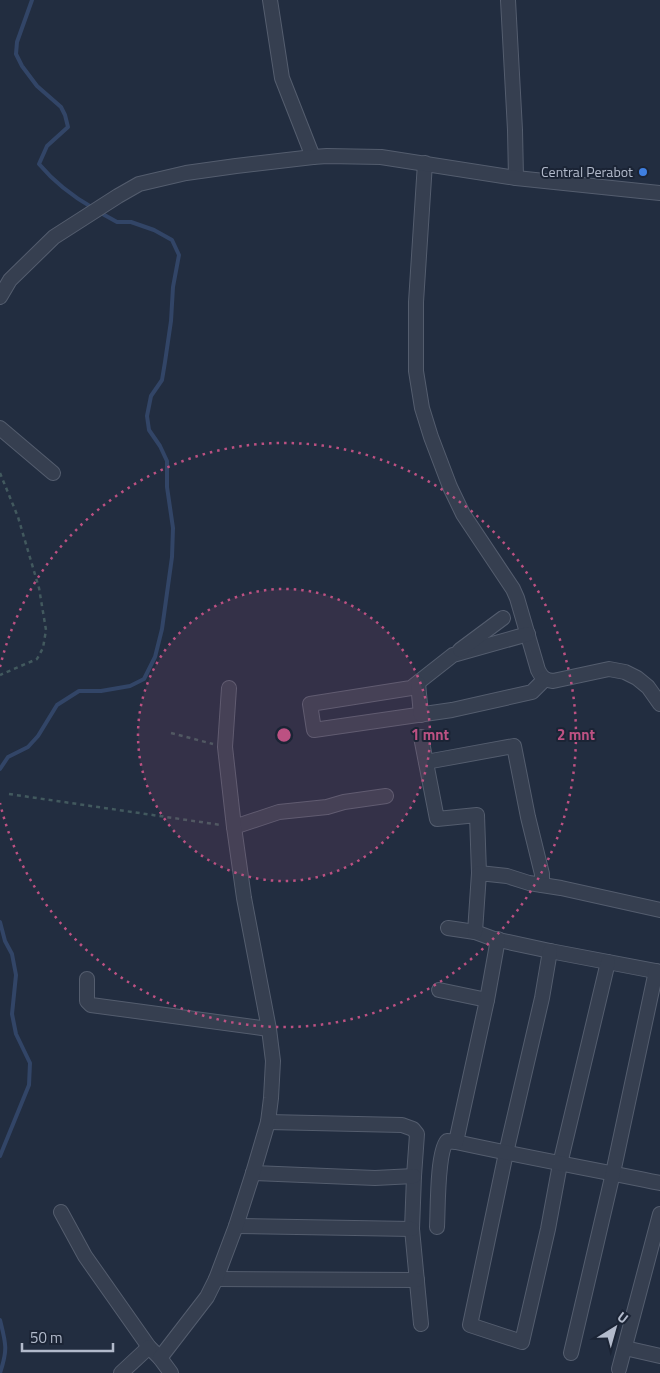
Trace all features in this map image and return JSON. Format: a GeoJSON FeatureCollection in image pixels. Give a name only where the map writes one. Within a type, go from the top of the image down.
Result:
{"type":"FeatureCollection","features":[{"type":"Feature","properties":{"kind":"street"},"geometry":{"type":"LineString","coordinates":[[270,0],[282,78],[313,158]]}},
{"type":"Feature","properties":{"kind":"street"},"geometry":{"type":"LineString","coordinates":[[508,0],[516,178]]}},
{"type":"Feature","properties":{"kind":"street"},"geometry":{"type":"LineString","coordinates":[[0,297],[10,280],[54,237],[139,184],[163,178],[236,166],[327,156],[381,157],[516,178],[660,193]]}},
{"type":"Feature","properties":{"kind":"street"},"geometry":{"type":"LineString","coordinates":[[425,164],[416,287],[416,371],[422,408],[453,494],[463,514],[513,589],[538,670],[542,677],[553,680],[609,669],[625,672],[637,678],[648,687],[660,704]]}},
{"type":"Feature","properties":{"kind":"street"},"geometry":{"type":"LineString","coordinates":[[0,428],[53,473]]}},
{"type":"Feature","properties":{"kind":"street"},"geometry":{"type":"LineString","coordinates":[[503,618],[412,688],[310,704],[314,730],[452,710],[532,692],[545,679]]}},
{"type":"Feature","properties":{"kind":"street"},"geometry":{"type":"LineString","coordinates":[[453,655],[528,634]]}},
{"type":"Feature","properties":{"kind":"street"},"geometry":{"type":"LineString","coordinates":[[418,683],[421,715]]}},
{"type":"Feature","properties":{"kind":"street"},"geometry":{"type":"LineString","coordinates":[[160,1358],[207,1297],[216,1279],[253,1173],[268,1122],[271,1098],[273,1070],[269,1029],[244,898],[225,747],[229,688]]}},
{"type":"Feature","properties":{"kind":"street"},"geometry":{"type":"LineString","coordinates":[[421,738],[437,819],[477,815],[478,873],[475,932]]}},
{"type":"Feature","properties":{"kind":"street"},"geometry":{"type":"LineString","coordinates":[[426,762],[514,746],[542,874],[542,885]]}},
{"type":"Feature","properties":{"kind":"street"},"geometry":{"type":"LineString","coordinates":[[234,827],[279,812],[327,807],[344,802],[386,796]]}},
{"type":"Feature","properties":{"kind":"street"},"geometry":{"type":"LineString","coordinates":[[478,873],[507,876],[529,883],[660,910]]}},
{"type":"Feature","properties":{"kind":"street"},"geometry":{"type":"LineString","coordinates":[[448,928],[475,932],[550,951],[656,972],[613,1173],[571,1354]]}},
{"type":"Feature","properties":{"kind":"street"},"geometry":{"type":"LineString","coordinates":[[456,1142],[487,1000],[498,939]]}},
{"type":"Feature","properties":{"kind":"street"},"geometry":{"type":"LineString","coordinates":[[550,951],[542,998],[506,1153],[470,1326],[522,1342],[548,1229],[560,1164],[608,962]]}},
{"type":"Feature","properties":{"kind":"street"},"geometry":{"type":"LineString","coordinates":[[87,979],[86,1001],[91,1005],[269,1029]]}},
{"type":"Feature","properties":{"kind":"street"},"geometry":{"type":"LineString","coordinates":[[439,990],[487,1000]]}},
{"type":"Feature","properties":{"kind":"street"},"geometry":{"type":"LineString","coordinates":[[268,1122],[402,1125],[415,1131],[417,1134],[412,1229],[421,1324]]}},
{"type":"Feature","properties":{"kind":"street"},"geometry":{"type":"LineString","coordinates":[[437,1227],[439,1176],[443,1146],[447,1141],[660,1183]]}},
{"type":"Feature","properties":{"kind":"street"},"geometry":{"type":"LineString","coordinates":[[253,1173],[375,1178],[414,1176]]}},
{"type":"Feature","properties":{"kind":"street"},"geometry":{"type":"LineString","coordinates":[[61,1212],[85,1256],[149,1347],[171,1373]]}},
{"type":"Feature","properties":{"kind":"street"},"geometry":{"type":"LineString","coordinates":[[619,1369],[660,1214]]}},
{"type":"Feature","properties":{"kind":"street"},"geometry":{"type":"LineString","coordinates":[[236,1226],[412,1229]]}},
{"type":"Feature","properties":{"kind":"street"},"geometry":{"type":"LineString","coordinates":[[216,1279],[418,1280]]}},
{"type":"Feature","properties":{"kind":"street"},"geometry":{"type":"LineString","coordinates":[[121,1373],[149,1347]]}},
{"type":"Feature","properties":{"kind":"street"},"geometry":{"type":"LineString","coordinates":[[625,1348],[660,1356]]}},
{"type":"Feature","properties":{"kind":"path"},"geometry":{"type":"LineString","coordinates":[[0,473],[18,517],[40,588],[46,630],[43,648],[37,659],[0,675]]}},
{"type":"Feature","properties":{"kind":"path"},"geometry":{"type":"LineString","coordinates":[[172,733],[225,747]]}},
{"type":"Feature","properties":{"kind":"path"},"geometry":{"type":"LineString","coordinates":[[9,794],[234,827]]}},
{"type":"Feature","properties":{"kind":"waterway"},"geometry":{"type":"LineString","coordinates":[[32,0],[17,42],[16,54],[22,66],[37,86],[61,107],[68,127],[47,146],[39,164],[64,189],[93,208]]}},
{"type":"Feature","properties":{"kind":"waterway"},"geometry":{"type":"LineString","coordinates":[[0,769],[8,757],[28,747],[38,736],[57,705],[79,691],[101,691],[130,686],[144,679],[155,657],[162,629],[172,557],[173,528],[167,487],[167,461],[149,430],[147,416],[151,396],[162,380],[171,321],[173,287],[179,255],[172,240],[154,230],[131,222],[117,222],[99,212]]}},
{"type":"Feature","properties":{"kind":"waterway"},"geometry":{"type":"LineString","coordinates":[[0,922],[5,941],[12,954],[16,975],[12,1014],[16,1034],[30,1063],[29,1085],[0,1156]]}},
{"type":"Feature","properties":{"kind":"waterway"},"geometry":{"type":"LineString","coordinates":[[0,1320],[5,1346],[0,1373]]}},
{"type":"Feature","properties":{"kind":"place","name":"Central Perabot"},"geometry":{"type":"Point","coordinates":[643,172]}}]}
